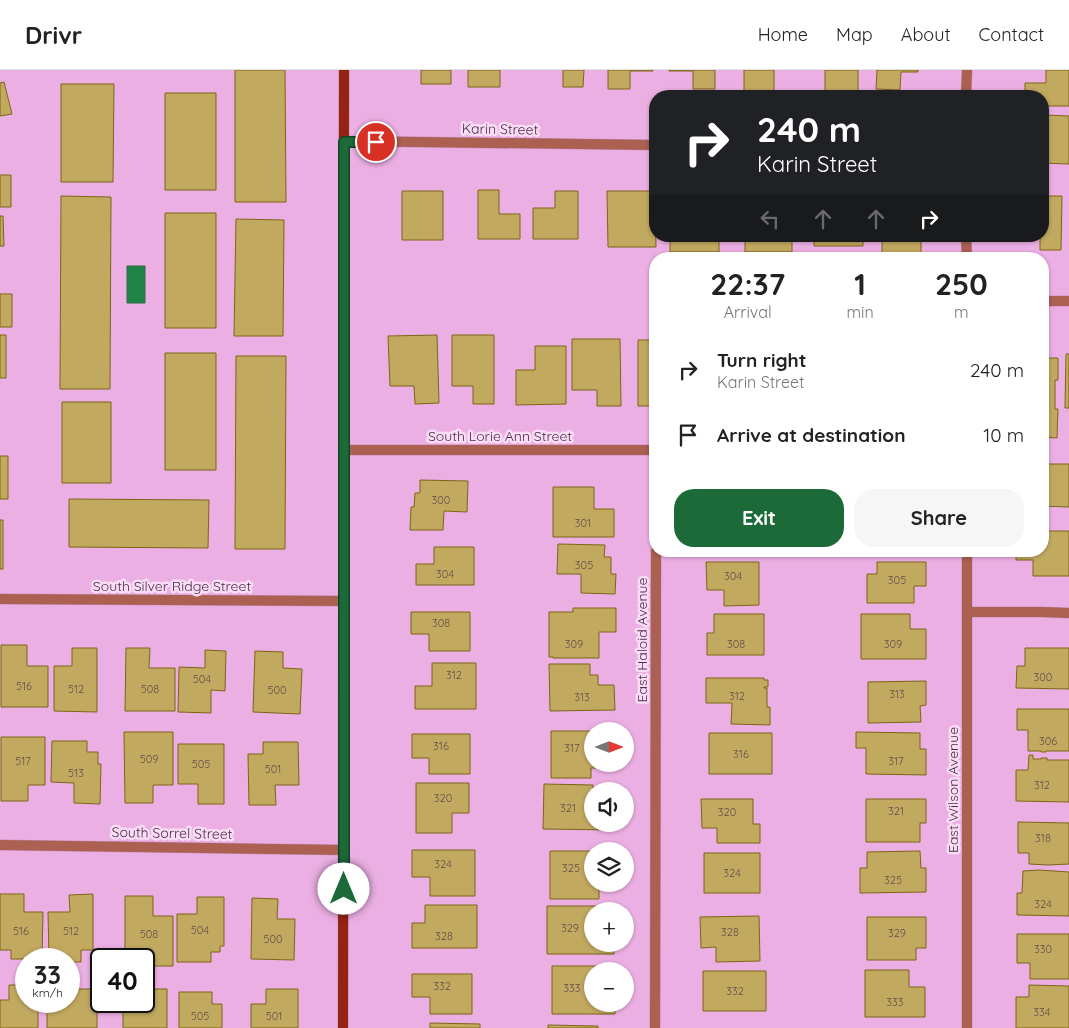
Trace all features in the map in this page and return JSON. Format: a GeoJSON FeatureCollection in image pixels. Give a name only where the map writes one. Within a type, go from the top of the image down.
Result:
{"type":"FeatureCollection","features":[{"type":"Feature","properties":{"kind":"street"},"geometry":{"type":"LineString","coordinates":[[343,1028],[344,70]]}},
{"type":"Feature","properties":{"kind":"street"},"geometry":{"type":"LineString","coordinates":[[966,90],[967,70]]}},
{"type":"Feature","properties":{"kind":"street","name":"Karin Street"},"geometry":{"type":"LineString","coordinates":[[344,142],[649,145]]}},
{"type":"Feature","properties":{"kind":"street"},"geometry":{"type":"LineString","coordinates":[[1049,301],[1069,301]]}},
{"type":"Feature","properties":{"kind":"street","name":"South Lorie Ann Street"},"geometry":{"type":"LineString","coordinates":[[345,450],[649,450]]}},
{"type":"Feature","properties":{"kind":"street","name":"East Haloid Avenue"},"geometry":{"type":"LineString","coordinates":[[655,1028],[656,557]]}},
{"type":"Feature","properties":{"kind":"street","name":"East Wilson Avenue"},"geometry":{"type":"LineString","coordinates":[[967,557],[967,1028]]}},
{"type":"Feature","properties":{"kind":"street","name":"South Silver Ridge Street"},"geometry":{"type":"LineString","coordinates":[[0,599],[344,601]]}},
{"type":"Feature","properties":{"kind":"street"},"geometry":{"type":"LineString","coordinates":[[967,612],[1069,613]]}},
{"type":"Feature","properties":{"kind":"street","name":"South Sorrel Street"},"geometry":{"type":"LineString","coordinates":[[0,845],[344,850]]}},
{"type":"Feature","properties":{"kind":"shaded area"},"geometry":{"type":"Polygon","coordinates":[[[127,266],[145,266],[145,303],[127,303],[127,266]]]}},
{"type":"Feature","properties":{"kind":"building"},"geometry":{"type":"Polygon","coordinates":[[[235,70],[285,70],[286,202],[235,202],[235,70]]]}},
{"type":"Feature","properties":{"kind":"building"},"geometry":{"type":"Polygon","coordinates":[[[421,70],[451,70],[451,84],[421,84],[421,70]]]}},
{"type":"Feature","properties":{"kind":"building"},"geometry":{"type":"Polygon","coordinates":[[[468,70],[500,70],[500,87],[468,87],[468,70]]]}},
{"type":"Feature","properties":{"kind":"building"},"geometry":{"type":"Polygon","coordinates":[[[563,70],[584,70],[583,87],[563,87],[563,70]]]}},
{"type":"Feature","properties":{"kind":"building"},"geometry":{"type":"Polygon","coordinates":[[[608,70],[653,71],[630,71],[630,89],[608,89],[608,70]]]}},
{"type":"Feature","properties":{"kind":"building"},"geometry":{"type":"Polygon","coordinates":[[[669,70],[715,70],[715,89],[693,89],[693,71],[669,70]]]}},
{"type":"Feature","properties":{"kind":"building"},"geometry":{"type":"Polygon","coordinates":[[[744,70],[774,70],[774,90],[744,90],[744,70]]]}},
{"type":"Feature","properties":{"kind":"building"},"geometry":{"type":"Polygon","coordinates":[[[825,70],[858,70],[858,90],[825,90],[825,70]]]}},
{"type":"Feature","properties":{"kind":"building"},"geometry":{"type":"Polygon","coordinates":[[[877,70],[918,70],[918,72],[901,72],[900,90],[876,89],[877,70]]]}},
{"type":"Feature","properties":{"kind":"building"},"geometry":{"type":"Polygon","coordinates":[[[1046,70],[1069,70],[1069,106],[1049,106],[1049,90],[1025,90],[1025,83],[1046,83],[1046,70]]]}},
{"type":"Feature","properties":{"kind":"building"},"geometry":{"type":"Polygon","coordinates":[[[4,82],[12,114],[0,116],[0,83],[4,82]]]}},
{"type":"Feature","properties":{"kind":"building"},"geometry":{"type":"Polygon","coordinates":[[[61,84],[114,84],[113,182],[61,182],[61,84]]]}},
{"type":"Feature","properties":{"kind":"building"},"geometry":{"type":"Polygon","coordinates":[[[165,93],[216,93],[216,190],[165,190],[165,93]]]}},
{"type":"Feature","properties":{"kind":"building"},"geometry":{"type":"Polygon","coordinates":[[[1049,115],[1069,116],[1069,164],[1049,163],[1049,115]]]}},
{"type":"Feature","properties":{"kind":"building"},"geometry":{"type":"Polygon","coordinates":[[[0,175],[11,175],[11,207],[0,207],[0,175]]]}},
{"type":"Feature","properties":{"kind":"building"},"geometry":{"type":"Polygon","coordinates":[[[478,190],[499,190],[499,214],[520,214],[520,239],[478,239],[478,190]]]}},
{"type":"Feature","properties":{"kind":"building"},"geometry":{"type":"Polygon","coordinates":[[[402,191],[443,191],[443,240],[402,240],[402,191]]]}},
{"type":"Feature","properties":{"kind":"building"},"geometry":{"type":"Polygon","coordinates":[[[555,191],[578,191],[578,239],[533,239],[533,208],[555,208],[555,191]]]}},
{"type":"Feature","properties":{"kind":"building"},"geometry":{"type":"Polygon","coordinates":[[[607,191],[649,191],[649,242],[656,242],[656,247],[608,247],[607,191]]]}},
{"type":"Feature","properties":{"kind":"building"},"geometry":{"type":"Polygon","coordinates":[[[61,196],[111,197],[110,389],[60,389],[61,196]]]}},
{"type":"Feature","properties":{"kind":"building"},"geometry":{"type":"Polygon","coordinates":[[[1049,196],[1062,196],[1061,250],[1040,250],[1040,242],[1049,242],[1049,196]]]}},
{"type":"Feature","properties":{"kind":"building"},"geometry":{"type":"Polygon","coordinates":[[[165,213],[216,213],[216,328],[165,328],[165,213]]]}},
{"type":"Feature","properties":{"kind":"building"},"geometry":{"type":"Polygon","coordinates":[[[0,216],[3,216],[4,246],[0,246],[0,216]]]}},
{"type":"Feature","properties":{"kind":"building"},"geometry":{"type":"Polygon","coordinates":[[[236,219],[284,220],[283,336],[234,336],[236,219]]]}},
{"type":"Feature","properties":{"kind":"building"},"geometry":{"type":"Polygon","coordinates":[[[670,242],[719,242],[719,252],[670,252],[670,242]]]}},
{"type":"Feature","properties":{"kind":"building"},"geometry":{"type":"Polygon","coordinates":[[[745,242],[792,242],[792,252],[745,252],[745,242]]]}},
{"type":"Feature","properties":{"kind":"building"},"geometry":{"type":"Polygon","coordinates":[[[814,242],[863,242],[863,246],[814,246],[814,242]]]}},
{"type":"Feature","properties":{"kind":"building"},"geometry":{"type":"Polygon","coordinates":[[[882,242],[921,242],[921,252],[882,252],[882,242]]]}},
{"type":"Feature","properties":{"kind":"building"},"geometry":{"type":"Polygon","coordinates":[[[0,294],[12,294],[12,327],[0,327],[0,294]]]}},
{"type":"Feature","properties":{"kind":"building"},"geometry":{"type":"Polygon","coordinates":[[[0,335],[6,335],[6,378],[0,378],[0,335]]]}},
{"type":"Feature","properties":{"kind":"building"},"geometry":{"type":"Polygon","coordinates":[[[437,335],[439,403],[415,404],[414,386],[390,386],[388,336],[437,335]]]}},
{"type":"Feature","properties":{"kind":"building"},"geometry":{"type":"Polygon","coordinates":[[[452,335],[494,335],[494,404],[473,404],[473,386],[452,386],[452,335]]]}},
{"type":"Feature","properties":{"kind":"building"},"geometry":{"type":"Polygon","coordinates":[[[572,339],[620,339],[621,406],[597,406],[597,390],[572,390],[572,339]]]}},
{"type":"Feature","properties":{"kind":"building"},"geometry":{"type":"Polygon","coordinates":[[[638,340],[649,340],[649,406],[638,406],[638,340]]]}},
{"type":"Feature","properties":{"kind":"building"},"geometry":{"type":"Polygon","coordinates":[[[535,346],[566,346],[566,404],[516,405],[516,370],[535,370],[535,346]]]}},
{"type":"Feature","properties":{"kind":"building"},"geometry":{"type":"Polygon","coordinates":[[[165,353],[216,353],[216,470],[165,470],[165,353]]]}},
{"type":"Feature","properties":{"kind":"building"},"geometry":{"type":"Polygon","coordinates":[[[1066,354],[1069,354],[1069,408],[1065,408],[1066,354]]]}},
{"type":"Feature","properties":{"kind":"building"},"geometry":{"type":"Polygon","coordinates":[[[236,356],[286,356],[285,549],[235,549],[236,356]]]}},
{"type":"Feature","properties":{"kind":"building"},"geometry":{"type":"Polygon","coordinates":[[[1049,358],[1058,358],[1058,380],[1055,380],[1055,409],[1058,409],[1057,438],[1049,437],[1049,358]]]}},
{"type":"Feature","properties":{"kind":"building"},"geometry":{"type":"Polygon","coordinates":[[[62,402],[111,402],[111,483],[62,483],[62,402]]]}},
{"type":"Feature","properties":{"kind":"building"},"geometry":{"type":"Polygon","coordinates":[[[0,456],[8,456],[8,499],[0,499],[0,456]]]}},
{"type":"Feature","properties":{"kind":"building"},"geometry":{"type":"Polygon","coordinates":[[[1049,464],[1069,464],[1069,507],[1049,506],[1049,464]]]}},
{"type":"Feature","properties":{"kind":"building"},"geometry":{"type":"Polygon","coordinates":[[[420,480],[468,481],[467,512],[444,511],[443,530],[410,530],[411,507],[414,507],[415,493],[420,493],[420,480]]]}},
{"type":"Feature","properties":{"kind":"building"},"geometry":{"type":"Polygon","coordinates":[[[553,487],[594,487],[594,509],[614,509],[614,537],[553,537],[553,487]]]}},
{"type":"Feature","properties":{"kind":"building"},"geometry":{"type":"Polygon","coordinates":[[[69,499],[209,500],[208,548],[69,547],[69,499]]]}},
{"type":"Feature","properties":{"kind":"building"},"geometry":{"type":"Polygon","coordinates":[[[0,520],[3,520],[3,569],[0,569],[0,520]]]}},
{"type":"Feature","properties":{"kind":"building"},"geometry":{"type":"Polygon","coordinates":[[[1049,531],[1069,531],[1069,576],[1033,576],[1033,560],[1016,560],[1016,557],[1049,557],[1049,531]]]}},
{"type":"Feature","properties":{"kind":"building"},"geometry":{"type":"Polygon","coordinates":[[[558,544],[605,545],[604,557],[611,557],[611,574],[616,574],[615,594],[581,593],[581,574],[557,574],[558,544]]]}},
{"type":"Feature","properties":{"kind":"building"},"geometry":{"type":"Polygon","coordinates":[[[434,547],[474,547],[474,585],[416,585],[416,564],[434,564],[434,547]]]}},
{"type":"Feature","properties":{"kind":"building"},"geometry":{"type":"Polygon","coordinates":[[[706,562],[759,562],[759,605],[724,606],[724,590],[707,590],[706,562]]]}},
{"type":"Feature","properties":{"kind":"building"},"geometry":{"type":"Polygon","coordinates":[[[877,562],[926,562],[926,586],[914,586],[914,603],[867,603],[867,574],[877,574],[877,562]]]}},
{"type":"Feature","properties":{"kind":"building"},"geometry":{"type":"Polygon","coordinates":[[[573,608],[616,608],[616,632],[599,632],[599,658],[549,657],[549,612],[573,612],[573,608]]]}},
{"type":"Feature","properties":{"kind":"building"},"geometry":{"type":"Polygon","coordinates":[[[411,612],[470,612],[470,651],[429,651],[429,634],[411,634],[411,612]]]}},
{"type":"Feature","properties":{"kind":"building"},"geometry":{"type":"Polygon","coordinates":[[[714,614],[764,614],[764,655],[707,655],[707,633],[714,633],[714,614]]]}},
{"type":"Feature","properties":{"kind":"building"},"geometry":{"type":"Polygon","coordinates":[[[861,614],[910,614],[910,629],[926,629],[926,659],[861,659],[861,614]]]}},
{"type":"Feature","properties":{"kind":"building"},"geometry":{"type":"Polygon","coordinates":[[[1,645],[27,645],[27,666],[48,666],[48,707],[1,707],[1,645]]]}},
{"type":"Feature","properties":{"kind":"building"},"geometry":{"type":"Polygon","coordinates":[[[72,648],[97,648],[97,712],[54,711],[54,666],[72,666],[72,648]]]}},
{"type":"Feature","properties":{"kind":"building"},"geometry":{"type":"Polygon","coordinates":[[[126,648],[150,648],[149,668],[175,668],[175,711],[125,711],[126,648]]]}},
{"type":"Feature","properties":{"kind":"building"},"geometry":{"type":"Polygon","coordinates":[[[1025,648],[1069,648],[1069,689],[1016,688],[1017,666],[1025,666],[1025,648]]]}},
{"type":"Feature","properties":{"kind":"building"},"geometry":{"type":"Polygon","coordinates":[[[205,650],[226,651],[225,691],[211,690],[211,713],[178,712],[179,667],[205,668],[205,650]]]}},
{"type":"Feature","properties":{"kind":"building"},"geometry":{"type":"Polygon","coordinates":[[[255,651],[283,652],[283,668],[302,669],[300,714],[253,712],[255,651]]]}},
{"type":"Feature","properties":{"kind":"building"},"geometry":{"type":"Polygon","coordinates":[[[432,663],[476,663],[476,709],[415,709],[415,686],[432,686],[432,663]]]}},
{"type":"Feature","properties":{"kind":"building"},"geometry":{"type":"Polygon","coordinates":[[[549,664],[590,664],[590,675],[598,675],[598,685],[614,685],[615,710],[550,711],[549,664]]]}},
{"type":"Feature","properties":{"kind":"building"},"geometry":{"type":"Polygon","coordinates":[[[706,678],[764,678],[764,680],[768,680],[768,687],[764,688],[767,688],[767,707],[770,707],[770,725],[731,724],[732,703],[706,703],[706,678]]]}},
{"type":"Feature","properties":{"kind":"building"},"geometry":{"type":"Polygon","coordinates":[[[926,681],[926,705],[920,706],[921,722],[868,723],[868,682],[926,681]]]}},
{"type":"Feature","properties":{"kind":"building"},"geometry":{"type":"Polygon","coordinates":[[[1017,709],[1069,709],[1069,751],[1028,751],[1028,730],[1017,730],[1017,709]]]}},
{"type":"Feature","properties":{"kind":"building"},"geometry":{"type":"Polygon","coordinates":[[[551,731],[584,731],[584,772],[591,772],[591,778],[551,778],[551,731]]]}},
{"type":"Feature","properties":{"kind":"building"},"geometry":{"type":"Polygon","coordinates":[[[124,732],[173,732],[173,785],[153,785],[153,803],[125,803],[124,732]]]}},
{"type":"Feature","properties":{"kind":"building"},"geometry":{"type":"Polygon","coordinates":[[[856,732],[920,733],[920,749],[926,749],[926,775],[866,774],[866,748],[856,748],[856,732]]]}},
{"type":"Feature","properties":{"kind":"building"},"geometry":{"type":"Polygon","coordinates":[[[709,733],[772,733],[772,774],[709,774],[709,733]]]}},
{"type":"Feature","properties":{"kind":"building"},"geometry":{"type":"Polygon","coordinates":[[[412,734],[470,734],[470,774],[429,774],[429,758],[412,758],[412,734]]]}},
{"type":"Feature","properties":{"kind":"building"},"geometry":{"type":"Polygon","coordinates":[[[1,737],[45,737],[45,785],[28,785],[28,801],[1,801],[1,737]]]}},
{"type":"Feature","properties":{"kind":"building"},"geometry":{"type":"Polygon","coordinates":[[[52,741],[87,741],[87,752],[98,752],[98,764],[101,764],[100,804],[74,803],[74,783],[51,782],[52,741]]]}},
{"type":"Feature","properties":{"kind":"building"},"geometry":{"type":"Polygon","coordinates":[[[263,742],[298,742],[299,785],[275,785],[276,805],[249,805],[248,754],[263,754],[263,742]]]}},
{"type":"Feature","properties":{"kind":"building"},"geometry":{"type":"Polygon","coordinates":[[[178,744],[224,744],[224,804],[198,804],[198,784],[178,784],[178,744]]]}},
{"type":"Feature","properties":{"kind":"building"},"geometry":{"type":"Polygon","coordinates":[[[1029,755],[1033,755],[1033,759],[1069,760],[1069,802],[1016,801],[1016,770],[1028,770],[1029,755]]]}},
{"type":"Feature","properties":{"kind":"building"},"geometry":{"type":"Polygon","coordinates":[[[416,783],[469,783],[469,813],[452,813],[452,833],[416,833],[416,783]]]}},
{"type":"Feature","properties":{"kind":"building"},"geometry":{"type":"Polygon","coordinates":[[[544,784],[584,785],[584,830],[543,829],[544,784]]]}},
{"type":"Feature","properties":{"kind":"building"},"geometry":{"type":"Polygon","coordinates":[[[701,799],[753,799],[753,824],[760,824],[760,843],[717,843],[717,828],[702,828],[701,799]]]}},
{"type":"Feature","properties":{"kind":"building"},"geometry":{"type":"Polygon","coordinates":[[[866,799],[926,799],[926,823],[920,823],[920,842],[866,842],[866,799]]]}},
{"type":"Feature","properties":{"kind":"building"},"geometry":{"type":"Polygon","coordinates":[[[1018,822],[1069,823],[1069,864],[1029,864],[1029,853],[1018,853],[1018,822]]]}},
{"type":"Feature","properties":{"kind":"building"},"geometry":{"type":"Polygon","coordinates":[[[412,850],[475,850],[475,896],[430,896],[430,877],[412,877],[412,850]]]}},
{"type":"Feature","properties":{"kind":"building"},"geometry":{"type":"Polygon","coordinates":[[[550,851],[584,851],[584,892],[599,892],[599,899],[550,899],[550,851]]]}},
{"type":"Feature","properties":{"kind":"building"},"geometry":{"type":"Polygon","coordinates":[[[920,851],[921,868],[926,868],[926,892],[860,893],[860,868],[867,868],[867,852],[920,851]]]}},
{"type":"Feature","properties":{"kind":"building"},"geometry":{"type":"Polygon","coordinates":[[[704,853],[760,853],[760,893],[704,893],[704,853]]]}},
{"type":"Feature","properties":{"kind":"building"},"geometry":{"type":"Polygon","coordinates":[[[1023,871],[1069,872],[1069,916],[1017,915],[1017,893],[1022,893],[1023,871]]]}},
{"type":"Feature","properties":{"kind":"building"},"geometry":{"type":"Polygon","coordinates":[[[0,894],[24,894],[24,912],[43,912],[42,948],[15,948],[15,959],[11,959],[11,950],[0,950],[0,894]]]}},
{"type":"Feature","properties":{"kind":"building"},"geometry":{"type":"Polygon","coordinates":[[[93,894],[93,948],[81,950],[81,962],[80,948],[49,948],[48,912],[70,912],[69,895],[93,894]]]}},
{"type":"Feature","properties":{"kind":"building"},"geometry":{"type":"Polygon","coordinates":[[[125,896],[153,896],[153,916],[173,916],[173,966],[155,966],[155,948],[125,948],[125,896]]]}},
{"type":"Feature","properties":{"kind":"building"},"geometry":{"type":"Polygon","coordinates":[[[197,897],[224,897],[224,946],[220,946],[220,952],[211,952],[211,962],[177,962],[177,914],[197,914],[197,897]]]}},
{"type":"Feature","properties":{"kind":"building"},"geometry":{"type":"Polygon","coordinates":[[[252,898],[278,899],[277,919],[295,919],[294,960],[251,959],[252,898]]]}},
{"type":"Feature","properties":{"kind":"building"},"geometry":{"type":"Polygon","coordinates":[[[425,905],[477,905],[477,948],[412,948],[412,923],[425,923],[425,905]]]}},
{"type":"Feature","properties":{"kind":"building"},"geometry":{"type":"Polygon","coordinates":[[[547,906],[584,906],[584,952],[614,952],[614,954],[547,954],[547,906]]]}},
{"type":"Feature","properties":{"kind":"building"},"geometry":{"type":"Polygon","coordinates":[[[759,916],[760,961],[716,962],[716,947],[701,948],[700,917],[759,916]]]}},
{"type":"Feature","properties":{"kind":"building"},"geometry":{"type":"Polygon","coordinates":[[[867,917],[926,917],[926,948],[916,948],[916,960],[867,960],[867,917]]]}},
{"type":"Feature","properties":{"kind":"building"},"geometry":{"type":"Polygon","coordinates":[[[1017,934],[1069,934],[1069,979],[1030,979],[1030,963],[1017,963],[1017,934]]]}},
{"type":"Feature","properties":{"kind":"building"},"geometry":{"type":"Polygon","coordinates":[[[552,966],[584,966],[584,1012],[615,1012],[615,1014],[552,1014],[552,966]]]}},
{"type":"Feature","properties":{"kind":"building"},"geometry":{"type":"Polygon","coordinates":[[[865,970],[909,970],[909,987],[925,987],[925,1017],[865,1017],[865,970]]]}},
{"type":"Feature","properties":{"kind":"building"},"geometry":{"type":"Polygon","coordinates":[[[703,971],[766,971],[766,1011],[703,1011],[703,971]]]}},
{"type":"Feature","properties":{"kind":"building"},"geometry":{"type":"Polygon","coordinates":[[[412,974],[472,974],[472,1014],[430,1014],[430,997],[412,997],[412,974]]]}},
{"type":"Feature","properties":{"kind":"building"},"geometry":{"type":"Polygon","coordinates":[[[9,985],[15,985],[15,1013],[38,1013],[38,1028],[0,1028],[0,1000],[9,1000],[9,985]]]}},
{"type":"Feature","properties":{"kind":"building"},"geometry":{"type":"Polygon","coordinates":[[[1029,985],[1069,986],[1069,1028],[1016,1028],[1016,997],[1029,997],[1029,985]]]}},
{"type":"Feature","properties":{"kind":"building"},"geometry":{"type":"Polygon","coordinates":[[[80,989],[90,989],[90,1013],[97,1013],[97,1028],[47,1028],[47,1013],[80,1013],[80,989]]]}},
{"type":"Feature","properties":{"kind":"building"},"geometry":{"type":"Polygon","coordinates":[[[155,989],[167,989],[167,1028],[123,1028],[123,1013],[155,1013],[155,989]]]}},
{"type":"Feature","properties":{"kind":"building"},"geometry":{"type":"Polygon","coordinates":[[[266,989],[298,989],[298,1028],[251,1028],[251,1004],[266,1004],[266,989]]]}},
{"type":"Feature","properties":{"kind":"building"},"geometry":{"type":"Polygon","coordinates":[[[179,992],[212,992],[212,1004],[222,1004],[222,1028],[179,1028],[179,992]]]}},
{"type":"Feature","properties":{"kind":"building"},"geometry":{"type":"Polygon","coordinates":[[[430,1023],[480,1024],[480,1028],[430,1028],[430,1023]]]}},
{"type":"Feature","properties":{"kind":"building"},"geometry":{"type":"Polygon","coordinates":[[[548,1025],[598,1026],[598,1028],[548,1028],[548,1025]]]}},
{"type":"Feature","properties":{"kind":"route"},"geometry":{"type":"LineString","coordinates":[[344,889],[344,142],[376,142]]}}]}
